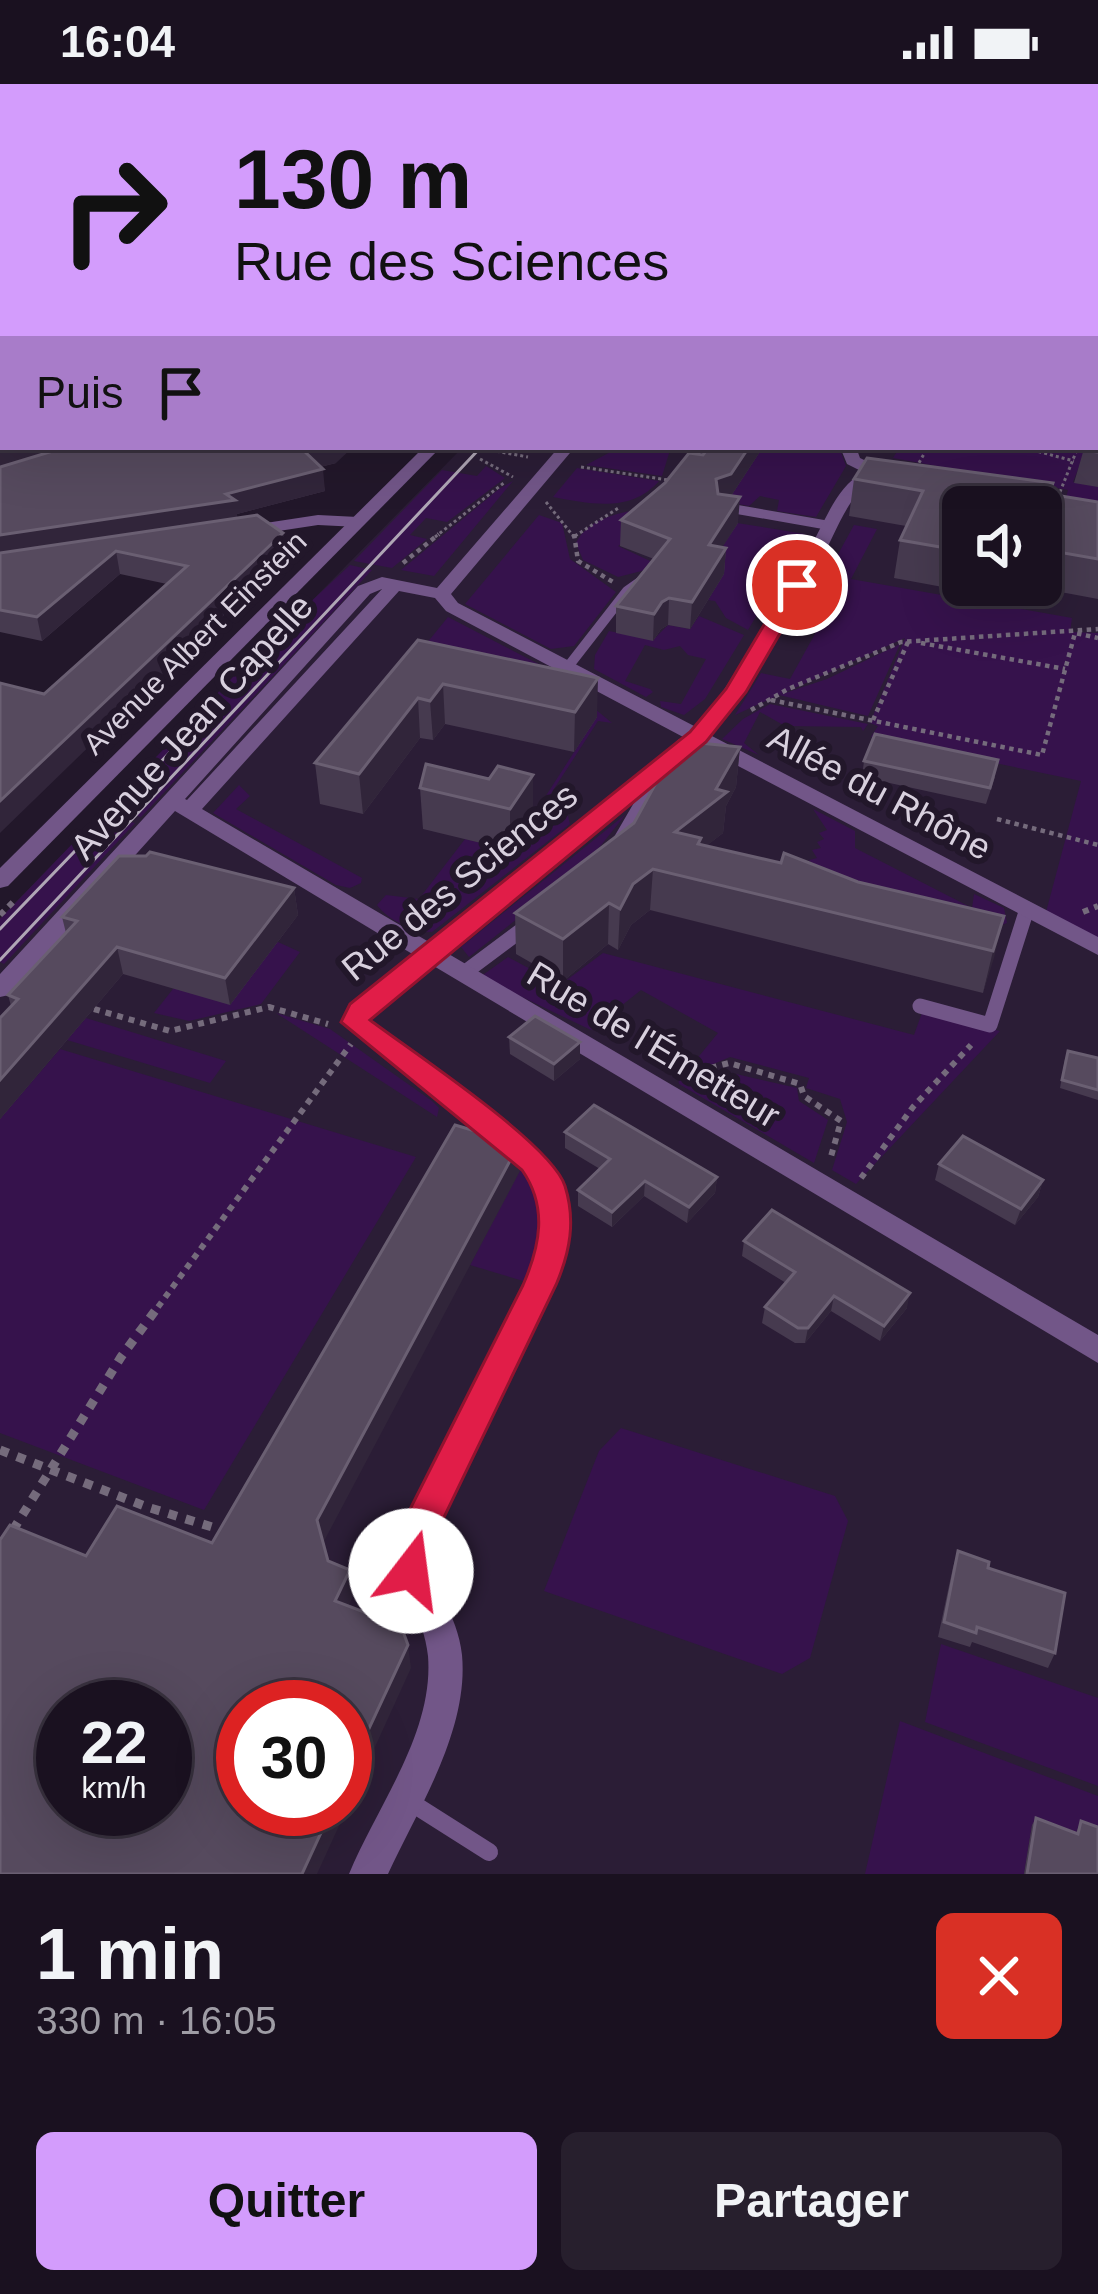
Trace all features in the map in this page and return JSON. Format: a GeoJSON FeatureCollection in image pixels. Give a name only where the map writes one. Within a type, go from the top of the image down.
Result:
{"type":"FeatureCollection","features":[{"type":"Feature","properties":{"kind":"street","name":"Avenue Albert Einstein"},"geometry":{"type":"LineString","coordinates":[[0,881],[430,450]]}},
{"type":"Feature","properties":{"kind":"street"},"geometry":{"type":"LineString","coordinates":[[849,450],[853,461],[872,473],[913,474]]}},
{"type":"Feature","properties":{"kind":"street"},"geometry":{"type":"LineString","coordinates":[[389,583],[441,594],[569,456]]}},
{"type":"Feature","properties":{"kind":"street","name":"Rue des Sciences"},"geometry":{"type":"LineString","coordinates":[[368,1874],[434,1722],[447,1670],[443,1641],[411,1571],[414,1539],[540,1285],[554,1251],[555,1222],[550,1185],[533,1162],[358,1026],[360,1011],[698,737],[735,692],[832,526],[850,486],[872,473]]}},
{"type":"Feature","properties":{"kind":"street"},"geometry":{"type":"LineString","coordinates":[[223,534],[318,520],[358,522]]}},
{"type":"Feature","properties":{"kind":"street","name":"Avenue Jean Capelle"},"geometry":{"type":"LineString","coordinates":[[0,989],[389,583]]}},
{"type":"Feature","properties":{"kind":"street","name":"Allée du Rhône"},"geometry":{"type":"LineString","coordinates":[[441,594],[452,607],[1098,946]]}},
{"type":"Feature","properties":{"kind":"street","name":"Rue de l'Émetteur"},"geometry":{"type":"LineString","coordinates":[[182,804],[1098,1350]]}},
{"type":"Feature","properties":{"kind":"lane"},"geometry":{"type":"LineString","coordinates":[[724,507],[832,526]]}},
{"type":"Feature","properties":{"kind":"lane"},"geometry":{"type":"LineString","coordinates":[[567,668],[627,591],[644,579]]}},
{"type":"Feature","properties":{"kind":"lane"},"geometry":{"type":"LineString","coordinates":[[602,867],[662,766]]}},
{"type":"Feature","properties":{"kind":"lane"},"geometry":{"type":"LineString","coordinates":[[920,1006],[990,1025],[1010,941],[1027,909]]}},
{"type":"Feature","properties":{"kind":"lane"},"geometry":{"type":"LineString","coordinates":[[464,973],[548,910]]}},
{"type":"Feature","properties":{"kind":"lane"},"geometry":{"type":"LineString","coordinates":[[402,1796],[489,1852]]}},
{"type":"Feature","properties":{"kind":"path"},"geometry":{"type":"LineString","coordinates":[[389,583],[540,459],[490,450]]}},
{"type":"Feature","properties":{"kind":"path"},"geometry":{"type":"LineString","coordinates":[[913,474],[926,450]]}},
{"type":"Feature","properties":{"kind":"path"},"geometry":{"type":"LineString","coordinates":[[1034,450],[1074,460]]}},
{"type":"Feature","properties":{"kind":"path"},"geometry":{"type":"LineString","coordinates":[[1062,487],[1077,450]]}},
{"type":"Feature","properties":{"kind":"path"},"geometry":{"type":"LineString","coordinates":[[569,456],[685,483]]}},
{"type":"Feature","properties":{"kind":"path"},"geometry":{"type":"LineString","coordinates":[[480,459],[521,482]]}},
{"type":"Feature","properties":{"kind":"path"},"geometry":{"type":"LineString","coordinates":[[544,499],[575,536]]}},
{"type":"Feature","properties":{"kind":"path"},"geometry":{"type":"LineString","coordinates":[[620,507],[575,536],[572,544],[578,561],[627,591]]}},
{"type":"Feature","properties":{"kind":"path"},"geometry":{"type":"LineString","coordinates":[[771,700],[1042,755],[1075,633]]}},
{"type":"Feature","properties":{"kind":"path"},"geometry":{"type":"LineString","coordinates":[[738,718],[909,641],[1098,634]]}},
{"type":"Feature","properties":{"kind":"path"},"geometry":{"type":"LineString","coordinates":[[909,641],[1065,669]]}},
{"type":"Feature","properties":{"kind":"path"},"geometry":{"type":"LineString","coordinates":[[873,720],[909,641]]}},
{"type":"Feature","properties":{"kind":"path"},"geometry":{"type":"LineString","coordinates":[[997,819],[1098,845]]}},
{"type":"Feature","properties":{"kind":"path"},"geometry":{"type":"LineString","coordinates":[[94,1009],[170,1031],[269,1007],[336,1026],[358,1026]]}},
{"type":"Feature","properties":{"kind":"path"},"geometry":{"type":"LineString","coordinates":[[833,1193],[990,1025]]}},
{"type":"Feature","properties":{"kind":"path"},"geometry":{"type":"LineString","coordinates":[[6,1539],[54,1471],[121,1357],[358,1026]]}},
{"type":"Feature","properties":{"kind":"path"},"geometry":{"type":"LineString","coordinates":[[659,1089],[689,1061],[710,1068],[729,1063],[800,1084],[804,1096],[842,1121],[833,1193]]}},
{"type":"Feature","properties":{"kind":"path"},"geometry":{"type":"LineString","coordinates":[[0,1450],[242,1538]]}},
{"type":"Feature","properties":{"kind":"path"},"geometry":{"type":"LineString","coordinates":[[221,1529],[233,1509]]}},
{"type":"Feature","properties":{"kind":"shaded area"},"geometry":{"type":"Polygon","coordinates":[[[460,450],[1098,450],[1098,1874],[0,1874],[0,918],[460,450]]]}},
{"type":"Feature","properties":{"kind":"shaded area"},"geometry":{"type":"Polygon","coordinates":[[[614,450],[670,450],[662,476],[586,465],[614,450]]]}},
{"type":"Feature","properties":{"kind":"shaded area"},"geometry":{"type":"Polygon","coordinates":[[[761,450],[840,450],[846,466],[816,517],[777,511],[779,500],[760,496],[749,506],[727,502],[761,450]]]}},
{"type":"Feature","properties":{"kind":"shaded area"},"geometry":{"type":"Polygon","coordinates":[[[898,450],[1086,450],[1073,482],[1098,487],[1098,507],[1065,502],[1068,490],[893,458],[898,450]]]}},
{"type":"Feature","properties":{"kind":"shaded area"},"geometry":{"type":"Polygon","coordinates":[[[486,466],[505,478],[447,522],[426,518],[410,535],[427,539],[392,568],[354,561],[442,470],[477,476],[486,466]]]}},
{"type":"Feature","properties":{"kind":"shaded area"},"geometry":{"type":"Polygon","coordinates":[[[577,468],[659,481],[636,498],[610,504],[553,497],[577,468]]]}},
{"type":"Feature","properties":{"kind":"shaded area"},"geometry":{"type":"Polygon","coordinates":[[[513,481],[434,576],[401,570],[499,489],[513,481]]]}},
{"type":"Feature","properties":{"kind":"shaded area"},"geometry":{"type":"Polygon","coordinates":[[[640,509],[629,539],[618,546],[661,566],[618,577],[583,560],[576,543],[588,528],[640,509]]]}},
{"type":"Feature","properties":{"kind":"shaded area"},"geometry":{"type":"Polygon","coordinates":[[[539,515],[562,523],[570,559],[616,592],[574,646],[551,649],[465,604],[539,515]]]}},
{"type":"Feature","properties":{"kind":"shaded area"},"geometry":{"type":"Polygon","coordinates":[[[737,523],[805,534],[748,630],[708,600],[723,575],[706,573],[737,523]]]}},
{"type":"Feature","properties":{"kind":"shaded area"},"geometry":{"type":"Polygon","coordinates":[[[854,525],[877,529],[851,579],[942,595],[942,606],[1004,606],[1072,618],[1070,632],[1098,633],[1098,939],[1046,912],[1081,781],[871,737],[878,726],[870,723],[905,638],[735,715],[761,673],[790,679],[837,594],[819,589],[854,525]]]}},
{"type":"Feature","properties":{"kind":"shaded area"},"geometry":{"type":"Polygon","coordinates":[[[350,565],[372,570],[141,817],[107,808],[257,652],[350,565]]]}},
{"type":"Feature","properties":{"kind":"shaded area"},"geometry":{"type":"Polygon","coordinates":[[[699,616],[744,635],[705,699],[684,715],[661,707],[660,701],[681,704],[706,659],[688,655],[680,646],[664,650],[645,645],[625,681],[650,689],[653,692],[646,697],[594,669],[595,655],[609,631],[653,640],[668,625],[690,629],[699,616]]]}},
{"type":"Feature","properties":{"kind":"shaded area"},"geometry":{"type":"Polygon","coordinates":[[[448,617],[579,685],[378,703],[448,617]]]}},
{"type":"Feature","properties":{"kind":"shaded area"},"geometry":{"type":"Polygon","coordinates":[[[900,644],[868,716],[779,695],[827,679],[900,644]]]}},
{"type":"Feature","properties":{"kind":"shaded area"},"geometry":{"type":"Polygon","coordinates":[[[583,699],[612,723],[598,721],[541,809],[568,816],[570,824],[432,932],[409,927],[382,910],[377,905],[386,895],[419,899],[465,839],[511,850],[596,718],[583,699]]]}},
{"type":"Feature","properties":{"kind":"shaded area"},"geometry":{"type":"Polygon","coordinates":[[[770,704],[868,724],[863,731],[861,727],[785,726],[760,712],[744,743],[759,755],[722,739],[743,719],[770,704]]]}},
{"type":"Feature","properties":{"kind":"shaded area"},"geometry":{"type":"Polygon","coordinates":[[[239,785],[250,796],[236,809],[362,878],[361,883],[350,888],[336,885],[213,813],[239,785]]]}},
{"type":"Feature","properties":{"kind":"shaded area"},"geometry":{"type":"Polygon","coordinates":[[[813,809],[855,831],[855,848],[972,908],[974,894],[1004,908],[1007,923],[994,928],[823,875],[809,860],[817,858],[812,850],[821,848],[817,842],[824,839],[819,833],[827,830],[813,809]]]}},
{"type":"Feature","properties":{"kind":"shaded area"},"geometry":{"type":"Polygon","coordinates":[[[626,814],[586,864],[469,957],[461,947],[626,814]]]}},
{"type":"Feature","properties":{"kind":"shaded area"},"geometry":{"type":"Polygon","coordinates":[[[100,815],[135,823],[4,964],[0,962],[0,919],[100,815]]]}},
{"type":"Feature","properties":{"kind":"shaded area"},"geometry":{"type":"Polygon","coordinates":[[[278,942],[300,952],[261,1004],[189,1021],[154,1013],[173,989],[278,942]]]}},
{"type":"Feature","properties":{"kind":"shaded area"},"geometry":{"type":"Polygon","coordinates":[[[603,953],[914,1035],[923,1010],[1000,1031],[856,1184],[832,1170],[847,1122],[840,1099],[806,1088],[809,1078],[730,1057],[711,1065],[695,1061],[718,1033],[641,990],[591,1030],[480,977],[508,957],[560,985],[603,953]]]}},
{"type":"Feature","properties":{"kind":"shaded area"},"geometry":{"type":"Polygon","coordinates":[[[276,1013],[330,1029],[432,1101],[439,1108],[437,1117],[276,1013]]]}},
{"type":"Feature","properties":{"kind":"shaded area"},"geometry":{"type":"Polygon","coordinates":[[[86,1018],[226,1061],[210,1083],[67,1040],[86,1018]]]}},
{"type":"Feature","properties":{"kind":"shaded area"},"geometry":{"type":"Polygon","coordinates":[[[60,1049],[416,1157],[204,1510],[0,1433],[0,1119],[60,1049]]]}},
{"type":"Feature","properties":{"kind":"shaded area"},"geometry":{"type":"Polygon","coordinates":[[[693,1064],[797,1088],[799,1101],[828,1120],[814,1163],[679,1084],[678,1078],[693,1064]]]}},
{"type":"Feature","properties":{"kind":"shaded area"},"geometry":{"type":"Polygon","coordinates":[[[518,1163],[536,1193],[541,1221],[523,1281],[470,1265],[519,1171],[518,1163]]]}},
{"type":"Feature","properties":{"kind":"shaded area"},"geometry":{"type":"Polygon","coordinates":[[[621,1428],[835,1496],[848,1521],[810,1658],[782,1674],[544,1591],[599,1451],[621,1428]]]}},
{"type":"Feature","properties":{"kind":"shaded area"},"geometry":{"type":"Polygon","coordinates":[[[941,1644],[1098,1698],[1098,1786],[925,1722],[941,1644]]]}},
{"type":"Feature","properties":{"kind":"shaded area"},"geometry":{"type":"Polygon","coordinates":[[[900,1721],[1098,1796],[1098,1836],[1074,1841],[1032,1825],[1024,1874],[865,1874],[900,1721]]]}},
{"type":"Feature","properties":{"kind":"building"},"geometry":{"type":"Polygon","coordinates":[[[56,450],[303,450],[323,469],[226,494],[235,500],[0,535],[0,467],[56,450]]]}},
{"type":"Feature","properties":{"kind":"building"},"geometry":{"type":"Polygon","coordinates":[[[707,450],[747,450],[731,474],[716,479],[718,494],[740,497],[709,545],[726,548],[692,602],[669,598],[654,614],[616,606],[670,539],[621,520],[665,483],[689,453],[703,455],[707,450]]]}},
{"type":"Feature","properties":{"kind":"building"},"geometry":{"type":"Polygon","coordinates":[[[867,458],[1053,483],[942,486],[942,547],[900,540],[923,491],[854,479],[867,458]]]}},
{"type":"Feature","properties":{"kind":"building"},"geometry":{"type":"Polygon","coordinates":[[[1062,496],[1098,502],[1098,559],[1062,553],[1062,496]]]}},
{"type":"Feature","properties":{"kind":"building"},"geometry":{"type":"Polygon","coordinates":[[[257,515],[283,533],[0,801],[0,683],[44,694],[187,566],[116,551],[37,617],[0,610],[0,553],[257,515]]]}},
{"type":"Feature","properties":{"kind":"building"},"geometry":{"type":"Polygon","coordinates":[[[418,640],[598,678],[575,712],[443,684],[430,701],[418,698],[359,774],[315,763],[418,640]]]}},
{"type":"Feature","properties":{"kind":"building"},"geometry":{"type":"Polygon","coordinates":[[[875,734],[998,760],[990,788],[864,761],[875,734]]]}},
{"type":"Feature","properties":{"kind":"building"},"geometry":{"type":"Polygon","coordinates":[[[679,741],[740,747],[716,789],[727,792],[675,832],[701,838],[698,844],[781,863],[784,853],[858,882],[1004,916],[993,951],[653,869],[633,884],[620,909],[609,903],[563,939],[515,913],[634,823],[679,741]]]}},
{"type":"Feature","properties":{"kind":"building"},"geometry":{"type":"Polygon","coordinates":[[[426,764],[489,779],[498,766],[533,775],[510,809],[420,788],[426,764]]]}},
{"type":"Feature","properties":{"kind":"building"},"geometry":{"type":"Polygon","coordinates":[[[150,852],[294,888],[225,978],[117,947],[0,1080],[0,1018],[18,999],[8,995],[77,921],[62,917],[119,856],[150,852]]]}},
{"type":"Feature","properties":{"kind":"building"},"geometry":{"type":"Polygon","coordinates":[[[535,1016],[580,1042],[554,1064],[509,1037],[535,1016]]]}},
{"type":"Feature","properties":{"kind":"building"},"geometry":{"type":"Polygon","coordinates":[[[1068,1051],[1098,1058],[1098,1090],[1062,1080],[1068,1051]]]}},
{"type":"Feature","properties":{"kind":"building"},"geometry":{"type":"Polygon","coordinates":[[[594,1105],[717,1177],[689,1207],[645,1181],[612,1212],[578,1190],[610,1159],[565,1132],[594,1105]]]}},
{"type":"Feature","properties":{"kind":"building"},"geometry":{"type":"Polygon","coordinates":[[[455,1125],[519,1144],[317,1520],[328,1561],[350,1570],[335,1601],[401,1626],[408,1645],[372,1722],[372,1680],[216,1680],[216,1836],[320,1836],[302,1874],[0,1874],[0,1540],[10,1525],[86,1556],[117,1506],[212,1543],[455,1125]]]}},
{"type":"Feature","properties":{"kind":"building"},"geometry":{"type":"Polygon","coordinates":[[[963,1136],[1043,1180],[1021,1209],[939,1164],[963,1136]]]}},
{"type":"Feature","properties":{"kind":"building"},"geometry":{"type":"Polygon","coordinates":[[[772,1210],[910,1293],[884,1326],[834,1296],[808,1328],[798,1328],[765,1307],[795,1272],[744,1241],[772,1210]]]}},
{"type":"Feature","properties":{"kind":"building"},"geometry":{"type":"Polygon","coordinates":[[[958,1551],[989,1562],[988,1568],[1065,1593],[1055,1653],[977,1627],[976,1633],[944,1622],[958,1551]]]}},
{"type":"Feature","properties":{"kind":"building"},"geometry":{"type":"Polygon","coordinates":[[[1036,1818],[1078,1834],[1081,1821],[1098,1827],[1098,1874],[1027,1874],[1036,1818]]]}},
{"type":"Feature","properties":{"kind":"tram line"},"geometry":{"type":"LineString","coordinates":[[0,960],[478,450]]}},
{"type":"Feature","properties":{"kind":"tram line"},"geometry":{"type":"LineString","coordinates":[[0,929],[175,747]]}},
{"type":"Feature","properties":{"kind":"route"},"geometry":{"type":"LineString","coordinates":[[411,1571],[414,1539],[540,1285],[554,1251],[555,1222],[550,1185],[533,1162],[355,1022],[360,1011],[698,737],[735,692],[797,585]]}}]}
